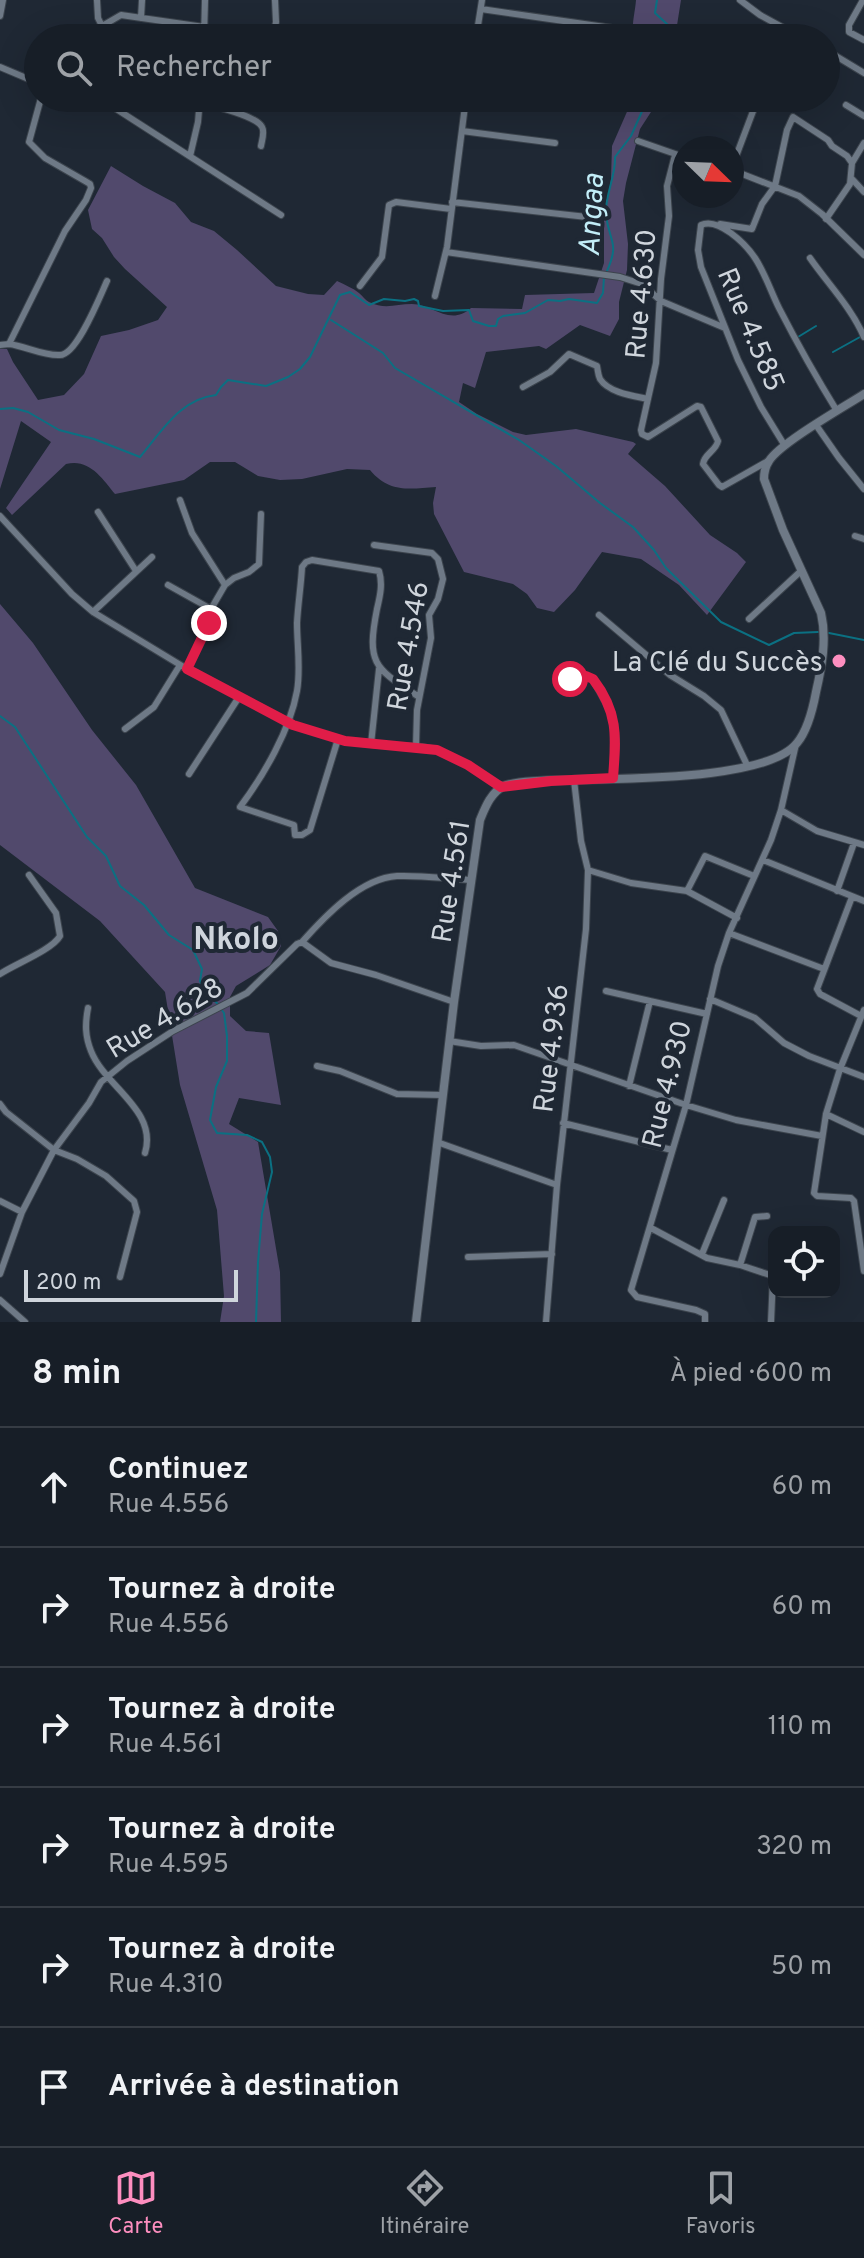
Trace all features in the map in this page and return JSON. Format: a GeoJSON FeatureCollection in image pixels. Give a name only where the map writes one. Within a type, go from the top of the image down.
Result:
{"type":"FeatureCollection","features":[{"type":"Feature","properties":{"kind":"main road"},"geometry":{"type":"LineString","coordinates":[[501,787],[679,775],[748,767],[781,755],[796,744],[814,703],[824,646],[821,613],[764,473],[768,461],[785,446],[864,394]]}},
{"type":"Feature","properties":{"kind":"main road","name":"Rue 4.561"},"geometry":{"type":"LineString","coordinates":[[416,1322],[449,1041],[480,820],[490,798],[501,787]]}},
{"type":"Feature","properties":{"kind":"street"},"geometry":{"type":"LineString","coordinates":[[0,16],[3,0]]}},
{"type":"Feature","properties":{"kind":"street"},"geometry":{"type":"LineString","coordinates":[[97,0],[101,24]]}},
{"type":"Feature","properties":{"kind":"street"},"geometry":{"type":"LineString","coordinates":[[141,18],[142,0]]}},
{"type":"Feature","properties":{"kind":"street"},"geometry":{"type":"LineString","coordinates":[[204,24],[205,0]]}},
{"type":"Feature","properties":{"kind":"street"},"geometry":{"type":"LineString","coordinates":[[275,0],[276,24]]}},
{"type":"Feature","properties":{"kind":"street"},"geometry":{"type":"LineString","coordinates":[[478,24],[482,0]]}},
{"type":"Feature","properties":{"kind":"street"},"geometry":{"type":"LineString","coordinates":[[740,0],[776,24]]}},
{"type":"Feature","properties":{"kind":"street"},"geometry":{"type":"LineString","coordinates":[[863,0],[849,25],[849,32],[864,40]]}},
{"type":"Feature","properties":{"kind":"street"},"geometry":{"type":"LineString","coordinates":[[481,9],[585,24]]}},
{"type":"Feature","properties":{"kind":"street"},"geometry":{"type":"LineString","coordinates":[[105,24],[121,15],[183,24]]}},
{"type":"Feature","properties":{"kind":"street"},"geometry":{"type":"LineString","coordinates":[[840,58],[864,73]]}},
{"type":"Feature","properties":{"kind":"street"},"geometry":{"type":"LineString","coordinates":[[0,67],[24,77]]}},
{"type":"Feature","properties":{"kind":"street"},"geometry":{"type":"LineString","coordinates":[[846,105],[864,116]]}},
{"type":"Feature","properties":{"kind":"street"},"geometry":{"type":"LineString","coordinates":[[9,344],[65,231],[91,188],[90,184],[45,158],[29,142],[37,112]]}},
{"type":"Feature","properties":{"kind":"street"},"geometry":{"type":"LineString","coordinates":[[121,112],[281,215]]}},
{"type":"Feature","properties":{"kind":"street"},"geometry":{"type":"LineString","coordinates":[[190,156],[198,112]]}},
{"type":"Feature","properties":{"kind":"street"},"geometry":{"type":"LineString","coordinates":[[232,112],[260,124],[263,130],[261,146]]}},
{"type":"Feature","properties":{"kind":"street"},"geometry":{"type":"LineString","coordinates":[[435,296],[446,252],[464,112]]}},
{"type":"Feature","properties":{"kind":"street"},"geometry":{"type":"LineString","coordinates":[[744,136],[753,112]]}},
{"type":"Feature","properties":{"kind":"street"},"geometry":{"type":"LineString","coordinates":[[717,224],[752,229],[762,204],[775,186],[787,130],[793,117],[821,135],[852,163]]}},
{"type":"Feature","properties":{"kind":"street"},"geometry":{"type":"LineString","coordinates":[[462,131],[555,143]]}},
{"type":"Feature","properties":{"kind":"street"},"geometry":{"type":"LineString","coordinates":[[638,141],[672,154]]}},
{"type":"Feature","properties":{"kind":"street"},"geometry":{"type":"LineString","coordinates":[[826,219],[852,179],[852,163],[864,143]]}},
{"type":"Feature","properties":{"kind":"street","name":"Rue 4.630"},"geometry":{"type":"LineString","coordinates":[[672,167],[667,186],[669,216],[661,279],[656,371],[641,430],[648,437],[697,406],[701,407],[718,441],[702,462],[719,485],[722,487],[768,461]]}},
{"type":"Feature","properties":{"kind":"street"},"geometry":{"type":"LineString","coordinates":[[744,174],[799,196],[864,255]]}},
{"type":"Feature","properties":{"kind":"street"},"geometry":{"type":"LineString","coordinates":[[852,179],[864,192]]}},
{"type":"Feature","properties":{"kind":"street"},"geometry":{"type":"LineString","coordinates":[[360,286],[382,257],[389,205],[396,202],[587,217]]}},
{"type":"Feature","properties":{"kind":"street","name":"Rue 4.585"},"geometry":{"type":"LineString","coordinates":[[785,446],[738,360],[701,267],[698,250],[701,225],[707,222],[717,224],[754,257],[813,373],[837,411]]}},
{"type":"Feature","properties":{"kind":"street"},"geometry":{"type":"LineString","coordinates":[[446,252],[620,277],[642,284],[661,301],[725,328]]}},
{"type":"Feature","properties":{"kind":"street"},"geometry":{"type":"LineString","coordinates":[[810,258],[850,309],[864,337]]}},
{"type":"Feature","properties":{"kind":"street"},"geometry":{"type":"LineString","coordinates":[[0,345],[65,354],[78,339],[107,281]]}},
{"type":"Feature","properties":{"kind":"street"},"geometry":{"type":"LineString","coordinates":[[523,387],[550,372],[569,354],[597,366],[601,381],[612,388],[648,399]]}},
{"type":"Feature","properties":{"kind":"street"},"geometry":{"type":"LineString","coordinates":[[816,425],[864,489]]}},
{"type":"Feature","properties":{"kind":"street"},"geometry":{"type":"LineString","coordinates":[[180,500],[192,533],[225,585]]}},
{"type":"Feature","properties":{"kind":"street"},"geometry":{"type":"LineString","coordinates":[[98,512],[136,571]]}},
{"type":"Feature","properties":{"kind":"street"},"geometry":{"type":"LineString","coordinates":[[125,729],[154,707],[184,667],[209,623],[211,609],[225,585],[259,564],[261,514]]}},
{"type":"Feature","properties":{"kind":"street"},"geometry":{"type":"LineString","coordinates":[[0,516],[72,594],[93,612],[239,697],[288,722],[338,739],[429,748],[450,755],[501,787]]}},
{"type":"Feature","properties":{"kind":"street"},"geometry":{"type":"LineString","coordinates":[[855,536],[864,539]]}},
{"type":"Feature","properties":{"kind":"street","name":"Rue 4.546"},"geometry":{"type":"LineString","coordinates":[[374,545],[435,554],[443,579],[442,589],[429,615],[431,638],[419,697],[416,747]]}},
{"type":"Feature","properties":{"kind":"street"},"geometry":{"type":"LineString","coordinates":[[93,612],[152,557]]}},
{"type":"Feature","properties":{"kind":"street"},"geometry":{"type":"LineString","coordinates":[[338,739],[310,830],[295,835],[294,825],[240,807],[254,788],[288,722],[298,688],[297,620],[302,567],[306,562],[312,560],[379,571],[381,583],[372,635],[376,661],[384,674],[419,697]]}},
{"type":"Feature","properties":{"kind":"street"},"geometry":{"type":"LineString","coordinates":[[749,619],[802,570]]}},
{"type":"Feature","properties":{"kind":"street"},"geometry":{"type":"LineString","coordinates":[[168,585],[211,609]]}},
{"type":"Feature","properties":{"kind":"street"},"geometry":{"type":"LineString","coordinates":[[599,615],[670,675],[721,710],[748,767]]}},
{"type":"Feature","properties":{"kind":"street"},"geometry":{"type":"LineString","coordinates":[[371,744],[379,669]]}},
{"type":"Feature","properties":{"kind":"street"},"geometry":{"type":"LineString","coordinates":[[570,679],[586,676],[593,679],[612,714],[616,740],[613,778]]}},
{"type":"Feature","properties":{"kind":"street"},"geometry":{"type":"LineString","coordinates":[[189,774],[239,697]]}},
{"type":"Feature","properties":{"kind":"street","name":"Rue 4.930"},"geometry":{"type":"LineString","coordinates":[[705,1322],[705,1314],[696,1310],[637,1297],[631,1290],[686,1105],[710,999],[729,933],[763,860],[781,810],[796,744]]}},
{"type":"Feature","properties":{"kind":"street","name":"Rue 4.936"},"geometry":{"type":"LineString","coordinates":[[546,1322],[563,1123],[586,929],[588,870],[581,841],[574,780]]}},
{"type":"Feature","properties":{"kind":"street"},"geometry":{"type":"LineString","coordinates":[[781,810],[817,831],[864,845]]}},
{"type":"Feature","properties":{"kind":"street"},"geometry":{"type":"LineString","coordinates":[[837,891],[854,843]]}},
{"type":"Feature","properties":{"kind":"street"},"geometry":{"type":"LineString","coordinates":[[687,891],[705,856],[754,876]]}},
{"type":"Feature","properties":{"kind":"street"},"geometry":{"type":"LineString","coordinates":[[763,860],[864,901]]}},
{"type":"Feature","properties":{"kind":"street"},"geometry":{"type":"LineString","coordinates":[[588,870],[631,883],[687,891],[737,918]]}},
{"type":"Feature","properties":{"kind":"street"},"geometry":{"type":"LineString","coordinates":[[0,974],[53,946],[60,936],[56,913],[29,875]]}},
{"type":"Feature","properties":{"kind":"street","name":"Rue 4.628"},"geometry":{"type":"LineString","coordinates":[[0,1274],[22,1212],[54,1150],[107,1077],[173,1031],[247,993],[334,908],[364,887],[394,876],[472,880]]}},
{"type":"Feature","properties":{"kind":"street"},"geometry":{"type":"LineString","coordinates":[[852,897],[818,991],[863,1013],[826,1114],[814,1193],[817,1196],[853,1199],[864,1268]]}},
{"type":"Feature","properties":{"kind":"street"},"geometry":{"type":"LineString","coordinates":[[729,933],[824,969]]}},
{"type":"Feature","properties":{"kind":"street"},"geometry":{"type":"LineString","coordinates":[[302,942],[331,963],[454,1002]]}},
{"type":"Feature","properties":{"kind":"street"},"geometry":{"type":"LineString","coordinates":[[606,991],[707,1014]]}},
{"type":"Feature","properties":{"kind":"street"},"geometry":{"type":"LineString","coordinates":[[710,999],[755,1018],[784,1043],[864,1077]]}},
{"type":"Feature","properties":{"kind":"street"},"geometry":{"type":"LineString","coordinates":[[629,1086],[650,1001]]}},
{"type":"Feature","properties":{"kind":"street"},"geometry":{"type":"LineString","coordinates":[[88,1008],[85,1029],[92,1054],[144,1122],[148,1142],[145,1153]]}},
{"type":"Feature","properties":{"kind":"street"},"geometry":{"type":"LineString","coordinates":[[449,1041],[481,1046],[514,1045],[736,1120],[822,1136]]}},
{"type":"Feature","properties":{"kind":"street"},"geometry":{"type":"LineString","coordinates":[[317,1066],[340,1071],[397,1094],[443,1095]]}},
{"type":"Feature","properties":{"kind":"street"},"geometry":{"type":"LineString","coordinates":[[0,1104],[54,1150],[95,1169],[134,1201],[137,1212],[120,1277]]}},
{"type":"Feature","properties":{"kind":"street"},"geometry":{"type":"LineString","coordinates":[[826,1114],[864,1132]]}},
{"type":"Feature","properties":{"kind":"street"},"geometry":{"type":"LineString","coordinates":[[563,1123],[672,1150]]}},
{"type":"Feature","properties":{"kind":"street"},"geometry":{"type":"LineString","coordinates":[[437,1142],[557,1185]]}},
{"type":"Feature","properties":{"kind":"street"},"geometry":{"type":"LineString","coordinates":[[702,1254],[724,1200]]}},
{"type":"Feature","properties":{"kind":"street"},"geometry":{"type":"LineString","coordinates":[[0,1201],[22,1212]]}},
{"type":"Feature","properties":{"kind":"street"},"geometry":{"type":"LineString","coordinates":[[740,1265],[752,1221],[758,1216],[767,1216]]}},
{"type":"Feature","properties":{"kind":"street"},"geometry":{"type":"LineString","coordinates":[[651,1228],[707,1258],[773,1276],[771,1322]]}},
{"type":"Feature","properties":{"kind":"street"},"geometry":{"type":"LineString","coordinates":[[468,1257],[552,1254]]}},
{"type":"Feature","properties":{"kind":"street"},"geometry":{"type":"LineString","coordinates":[[0,1300],[25,1322]]}},
{"type":"Feature","properties":{"kind":"shaded area"},"geometry":{"type":"Polygon","coordinates":[[[636,0],[681,0],[677,24],[633,24],[636,0]]]}},
{"type":"Feature","properties":{"kind":"shaded area"},"geometry":{"type":"Polygon","coordinates":[[[627,112],[651,112],[640,129],[626,183],[623,201],[628,244],[627,270],[619,302],[619,319],[610,336],[580,325],[546,349],[539,346],[486,352],[475,388],[463,383],[459,402],[513,432],[526,435],[576,429],[636,444],[628,454],[665,486],[710,535],[746,562],[707,615],[679,585],[641,559],[602,552],[575,590],[554,612],[537,608],[527,594],[513,584],[464,572],[434,514],[436,487],[408,489],[392,486],[370,470],[347,469],[302,479],[280,480],[258,476],[235,462],[210,462],[184,480],[115,494],[94,471],[74,463],[66,464],[12,515],[6,508],[51,442],[21,421],[0,489],[0,349],[7,349],[38,400],[64,395],[84,374],[101,336],[158,320],[167,307],[125,269],[92,229],[88,210],[111,166],[175,203],[191,222],[214,231],[276,286],[324,295],[337,281],[375,304],[412,304],[456,315],[471,308],[522,309],[525,295],[594,293],[604,263],[604,221],[611,179],[612,146],[627,112]]]}},
{"type":"Feature","properties":{"kind":"shaded area"},"geometry":{"type":"Polygon","coordinates":[[[0,604],[33,643],[92,730],[136,785],[195,888],[268,917],[278,931],[281,946],[270,965],[236,986],[230,997],[230,1016],[246,1031],[269,1033],[281,1105],[239,1098],[229,1124],[258,1142],[280,1272],[281,1322],[220,1322],[224,1296],[217,1210],[180,1085],[165,992],[100,921],[0,845],[0,604]]]}},
{"type":"Feature","properties":{"kind":"waterway","name":"Angaa"},"geometry":{"type":"LineString","coordinates":[[657,0],[655,13],[667,24]]}},
{"type":"Feature","properties":{"kind":"waterway","name":"Angaa"},"geometry":{"type":"LineString","coordinates":[[607,271],[613,248],[606,208],[615,157],[631,136],[642,112]]}},
{"type":"Feature","properties":{"kind":"waterway","name":"Angaa"},"geometry":{"type":"LineString","coordinates":[[0,409],[28,412],[59,430],[94,439],[140,457],[182,410],[203,398],[216,395],[228,380],[266,386],[300,369],[310,357],[340,295],[350,292],[369,305],[384,299],[414,299],[419,306],[443,311],[469,310],[473,321],[496,326],[503,316],[525,313],[548,300],[597,303],[603,293],[604,277]]}},
{"type":"Feature","properties":{"kind":"waterway"},"geometry":{"type":"LineString","coordinates":[[331,320],[383,353],[395,368],[519,440],[556,466],[633,527],[666,568],[721,622],[769,645],[794,633],[818,632]]}},
{"type":"Feature","properties":{"kind":"waterway"},"geometry":{"type":"LineString","coordinates":[[798,337],[816,326]]}},
{"type":"Feature","properties":{"kind":"waterway"},"geometry":{"type":"LineString","coordinates":[[833,352],[860,337]]}},
{"type":"Feature","properties":{"kind":"waterway"},"geometry":{"type":"LineString","coordinates":[[829,633],[864,640]]}},
{"type":"Feature","properties":{"kind":"waterway"},"geometry":{"type":"LineString","coordinates":[[0,716],[15,727],[87,837],[106,856],[120,886],[144,905],[169,935],[193,950],[202,969],[200,981],[206,993],[218,1004]]}},
{"type":"Feature","properties":{"kind":"waterway"},"geometry":{"type":"LineString","coordinates":[[221,1009],[227,1036],[227,1061],[216,1087],[210,1120],[217,1133],[247,1135],[262,1142],[270,1157],[272,1172],[262,1214],[256,1322]]}},
{"type":"Feature","properties":{"kind":"place","name":"La Clé du Succès"},"geometry":{"type":"Point","coordinates":[839,661]}},
{"type":"Feature","properties":{"kind":"district","name":"Nkolo"},"geometry":{"type":"Point","coordinates":[236,938]}},
{"type":"Feature","properties":{"kind":"route"},"geometry":{"type":"LineString","coordinates":[[209,623],[187,669],[293,725],[345,741],[437,750],[468,765],[501,787],[613,778],[616,740],[612,714],[593,679],[586,676],[570,679]]}}]}
